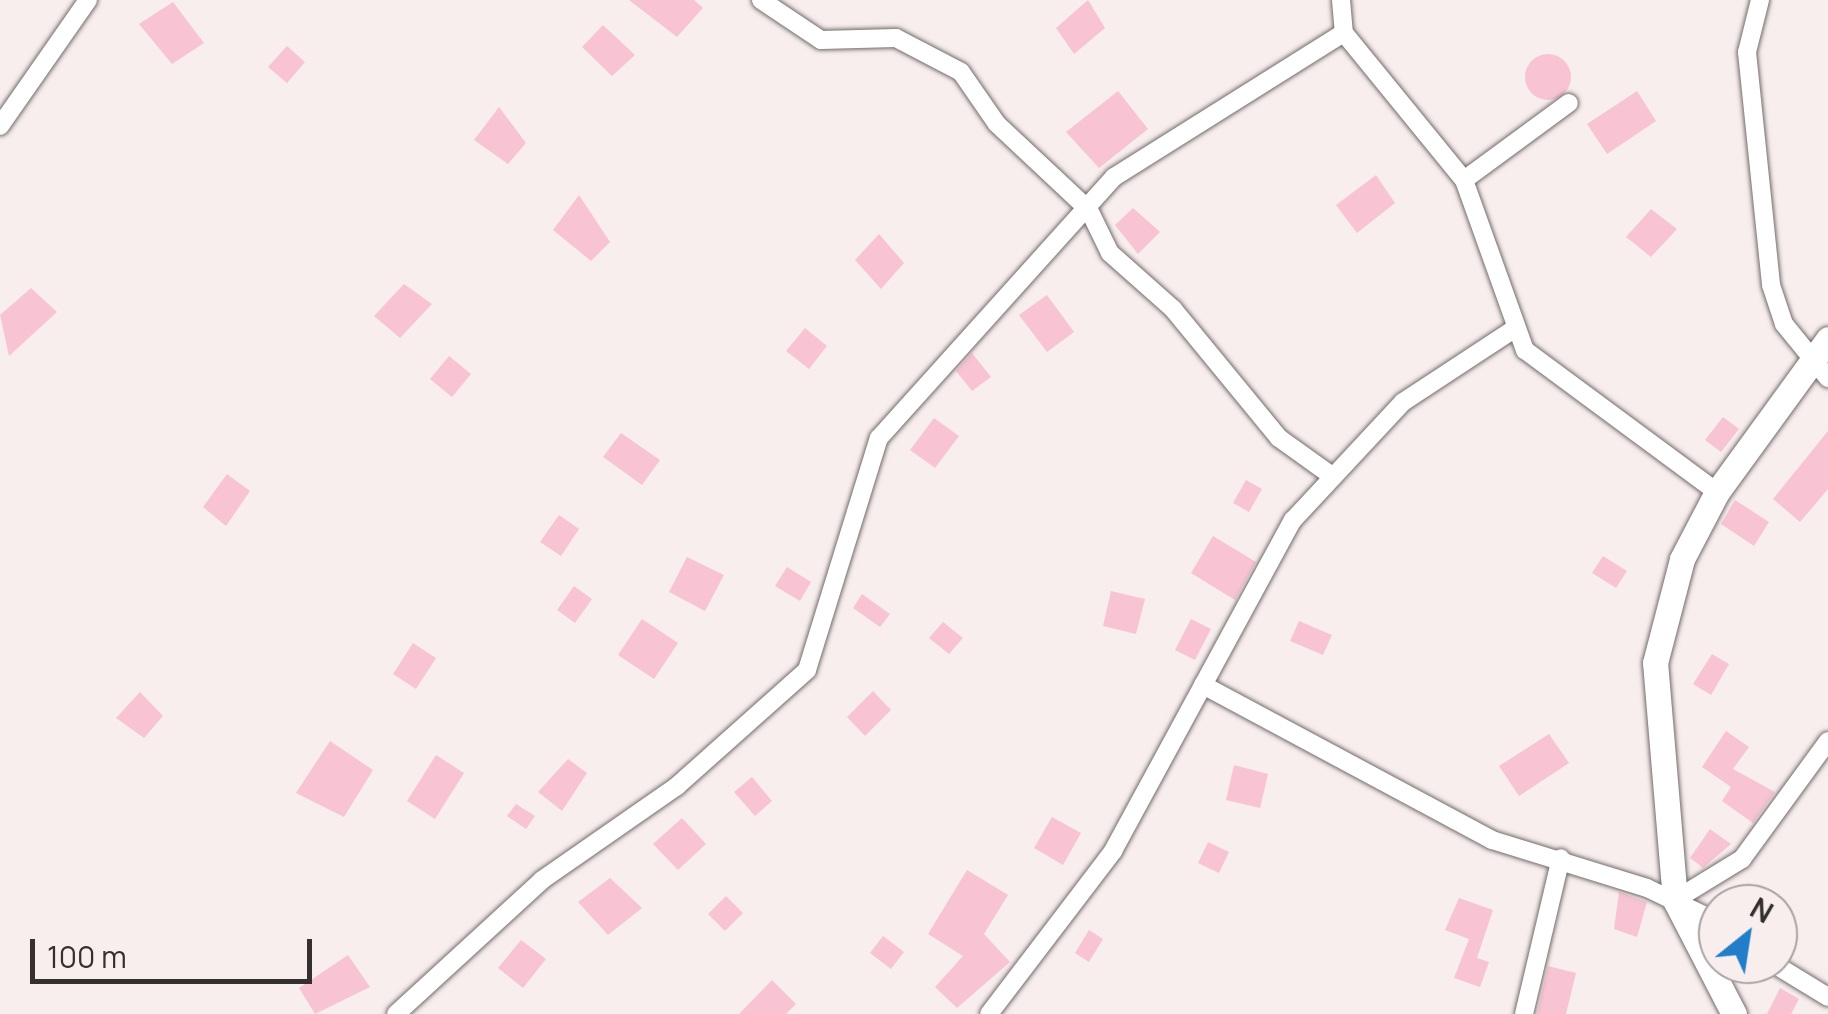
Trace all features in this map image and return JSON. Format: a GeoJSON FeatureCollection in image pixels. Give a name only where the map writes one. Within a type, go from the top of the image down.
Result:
{"type":"FeatureCollection","features":[{"type":"Feature","properties":{"kind":"street"},"geometry":{"type":"LineString","coordinates":[[0,126],[88,0]]}},
{"type":"Feature","properties":{"kind":"street"},"geometry":{"type":"LineString","coordinates":[[761,0],[821,40],[896,38],[961,72],[997,124],[1089,210],[1110,253],[1173,309],[1279,438],[1332,476]]}},
{"type":"Feature","properties":{"kind":"street"},"geometry":{"type":"LineString","coordinates":[[1340,0],[1344,33],[1464,180],[1497,254],[1512,331],[1718,492]]}},
{"type":"Feature","properties":{"kind":"street"},"geometry":{"type":"LineString","coordinates":[[1760,0],[1747,52],[1771,285],[1819,368]]}},
{"type":"Feature","properties":{"kind":"street"},"geometry":{"type":"LineString","coordinates":[[396,1014],[542,880],[676,786],[807,670],[879,438],[1089,210],[1114,177],[1344,33]]}},
{"type":"Feature","properties":{"kind":"street"},"geometry":{"type":"LineString","coordinates":[[1464,180],[1569,103]]}},
{"type":"Feature","properties":{"kind":"street"},"geometry":{"type":"LineString","coordinates":[[989,1014],[1113,852],[1293,520],[1404,402],[1512,331]]}},
{"type":"Feature","properties":{"kind":"street"},"geometry":{"type":"LineString","coordinates":[[1734,1014],[1674,900],[1655,663],[1682,560],[1718,492],[1819,368],[1828,339]]}},
{"type":"Feature","properties":{"kind":"street"},"geometry":{"type":"LineString","coordinates":[[1203,685],[1443,817],[1698,912]]}},
{"type":"Feature","properties":{"kind":"street"},"geometry":{"type":"LineString","coordinates":[[1674,900],[1742,859],[1828,741]]}},
{"type":"Feature","properties":{"kind":"street"},"geometry":{"type":"LineString","coordinates":[[1524,1014],[1561,858]]}},
{"type":"Feature","properties":{"kind":"street"},"geometry":{"type":"LineString","coordinates":[[1798,979],[1828,997]]}},
{"type":"Feature","properties":{"kind":"building"},"geometry":{"type":"Polygon","coordinates":[[[629,0],[694,0],[703,8],[677,37],[629,0]]]}},
{"type":"Feature","properties":{"kind":"building"},"geometry":{"type":"Polygon","coordinates":[[[1088,0],[1105,28],[1074,54],[1056,28],[1088,0]]]}},
{"type":"Feature","properties":{"kind":"building"},"geometry":{"type":"Polygon","coordinates":[[[173,2],[204,43],[172,64],[139,24],[173,2]]]}},
{"type":"Feature","properties":{"kind":"building"},"geometry":{"type":"Polygon","coordinates":[[[603,25],[635,55],[612,76],[582,47],[603,25]]]}},
{"type":"Feature","properties":{"kind":"building"},"geometry":{"type":"Polygon","coordinates":[[[287,46],[305,62],[287,83],[268,67],[287,46]]]}},
{"type":"Feature","properties":{"kind":"building"},"geometry":{"type":"Polygon","coordinates":[[[1548,54],[1564,61],[1571,77],[1564,93],[1548,100],[1532,93],[1525,77],[1532,61],[1548,54]]]}},
{"type":"Feature","properties":{"kind":"building"},"geometry":{"type":"Polygon","coordinates":[[[1118,91],[1148,129],[1099,168],[1066,132],[1118,91]]]}},
{"type":"Feature","properties":{"kind":"building"},"geometry":{"type":"Polygon","coordinates":[[[1637,91],[1656,121],[1607,154],[1587,124],[1637,91]]]}},
{"type":"Feature","properties":{"kind":"building"},"geometry":{"type":"Polygon","coordinates":[[[499,107],[526,143],[508,164],[474,140],[499,107]]]}},
{"type":"Feature","properties":{"kind":"building"},"geometry":{"type":"Polygon","coordinates":[[[1376,175],[1395,203],[1357,233],[1336,205],[1376,175]]]}},
{"type":"Feature","properties":{"kind":"building"},"geometry":{"type":"Polygon","coordinates":[[[579,195],[610,242],[591,261],[553,230],[579,195]]]}},
{"type":"Feature","properties":{"kind":"building"},"geometry":{"type":"Polygon","coordinates":[[[1133,208],[1160,232],[1138,254],[1115,225],[1133,208]]]}},
{"type":"Feature","properties":{"kind":"building"},"geometry":{"type":"Polygon","coordinates":[[[1651,209],[1677,229],[1651,257],[1626,237],[1651,209]]]}},
{"type":"Feature","properties":{"kind":"building"},"geometry":{"type":"Polygon","coordinates":[[[879,234],[904,263],[881,289],[855,260],[879,234]]]}},
{"type":"Feature","properties":{"kind":"building"},"geometry":{"type":"Polygon","coordinates":[[[404,284],[432,304],[400,338],[374,316],[404,284]]]}},
{"type":"Feature","properties":{"kind":"building"},"geometry":{"type":"Polygon","coordinates":[[[31,288],[57,312],[9,356],[0,315],[31,288]]]}},
{"type":"Feature","properties":{"kind":"building"},"geometry":{"type":"Polygon","coordinates":[[[1047,295],[1074,332],[1047,352],[1019,315],[1047,295]]]}},
{"type":"Feature","properties":{"kind":"building"},"geometry":{"type":"Polygon","coordinates":[[[805,328],[827,346],[809,369],[786,351],[805,328]]]}},
{"type":"Feature","properties":{"kind":"building"},"geometry":{"type":"Polygon","coordinates":[[[972,353],[991,377],[972,391],[956,371],[972,353]]]}},
{"type":"Feature","properties":{"kind":"building"},"geometry":{"type":"Polygon","coordinates":[[[449,356],[471,374],[452,397],[430,379],[449,356]]]}},
{"type":"Feature","properties":{"kind":"building"},"geometry":{"type":"Polygon","coordinates":[[[1723,417],[1739,429],[1721,452],[1705,440],[1723,417]]]}},
{"type":"Feature","properties":{"kind":"building"},"geometry":{"type":"Polygon","coordinates":[[[934,418],[959,436],[935,468],[910,450],[934,418]]]}},
{"type":"Feature","properties":{"kind":"building"},"geometry":{"type":"Polygon","coordinates":[[[1828,431],[1828,489],[1800,522],[1773,499],[1828,431]]]}},
{"type":"Feature","properties":{"kind":"building"},"geometry":{"type":"Polygon","coordinates":[[[621,433],[660,460],[642,485],[603,457],[621,433]]]}},
{"type":"Feature","properties":{"kind":"building"},"geometry":{"type":"Polygon","coordinates":[[[227,474],[250,491],[226,526],[203,507],[227,474]]]}},
{"type":"Feature","properties":{"kind":"building"},"geometry":{"type":"Polygon","coordinates":[[[1246,480],[1262,489],[1249,512],[1233,503],[1246,480]]]}},
{"type":"Feature","properties":{"kind":"building"},"geometry":{"type":"Polygon","coordinates":[[[1735,500],[1769,522],[1754,546],[1721,524],[1735,500]]]}},
{"type":"Feature","properties":{"kind":"building"},"geometry":{"type":"Polygon","coordinates":[[[559,515],[579,529],[561,556],[540,542],[559,515]]]}},
{"type":"Feature","properties":{"kind":"building"},"geometry":{"type":"Polygon","coordinates":[[[1213,536],[1256,562],[1235,600],[1191,573],[1213,536]]]}},
{"type":"Feature","properties":{"kind":"building"},"geometry":{"type":"Polygon","coordinates":[[[1603,556],[1627,571],[1616,588],[1592,573],[1603,556]]]}},
{"type":"Feature","properties":{"kind":"building"},"geometry":{"type":"Polygon","coordinates":[[[687,557],[724,575],[705,611],[669,592],[687,557]]]}},
{"type":"Feature","properties":{"kind":"building"},"geometry":{"type":"Polygon","coordinates":[[[787,567],[811,582],[800,601],[775,586],[787,567]]]}},
{"type":"Feature","properties":{"kind":"building"},"geometry":{"type":"Polygon","coordinates":[[[574,586],[592,599],[575,623],[557,610],[574,586]]]}},
{"type":"Feature","properties":{"kind":"building"},"geometry":{"type":"Polygon","coordinates":[[[1111,591],[1145,599],[1136,634],[1103,626],[1111,591]]]}},
{"type":"Feature","properties":{"kind":"building"},"geometry":{"type":"Polygon","coordinates":[[[862,594],[890,614],[880,627],[853,608],[862,594]]]}},
{"type":"Feature","properties":{"kind":"building"},"geometry":{"type":"Polygon","coordinates":[[[642,619],[678,643],[654,679],[618,655],[642,619]]]}},
{"type":"Feature","properties":{"kind":"building"},"geometry":{"type":"Polygon","coordinates":[[[1191,619],[1211,629],[1195,660],[1175,650],[1191,619]]]}},
{"type":"Feature","properties":{"kind":"building"},"geometry":{"type":"Polygon","coordinates":[[[1299,621],[1332,635],[1323,655],[1290,641],[1299,621]]]}},
{"type":"Feature","properties":{"kind":"building"},"geometry":{"type":"Polygon","coordinates":[[[943,622],[963,638],[949,654],[929,638],[943,622]]]}},
{"type":"Feature","properties":{"kind":"building"},"geometry":{"type":"Polygon","coordinates":[[[413,643],[436,658],[416,689],[393,674],[413,643]]]}},
{"type":"Feature","properties":{"kind":"building"},"geometry":{"type":"Polygon","coordinates":[[[1712,654],[1729,664],[1711,695],[1693,684],[1712,654]]]}},
{"type":"Feature","properties":{"kind":"building"},"geometry":{"type":"Polygon","coordinates":[[[873,691],[891,710],[865,736],[847,717],[873,691]]]}},
{"type":"Feature","properties":{"kind":"building"},"geometry":{"type":"Polygon","coordinates":[[[140,692],[163,716],[144,738],[116,718],[140,692]]]}},
{"type":"Feature","properties":{"kind":"building"},"geometry":{"type":"Polygon","coordinates":[[[1726,731],[1749,747],[1733,769],[1775,792],[1753,823],[1722,801],[1731,787],[1702,767],[1726,731]]]}},
{"type":"Feature","properties":{"kind":"building"},"geometry":{"type":"Polygon","coordinates":[[[1549,734],[1569,763],[1519,796],[1499,766],[1549,734]]]}},
{"type":"Feature","properties":{"kind":"building"},"geometry":{"type":"Polygon","coordinates":[[[330,741],[373,770],[344,817],[296,793],[330,741]]]}},
{"type":"Feature","properties":{"kind":"building"},"geometry":{"type":"Polygon","coordinates":[[[436,755],[464,773],[435,819],[407,801],[436,755]]]}},
{"type":"Feature","properties":{"kind":"building"},"geometry":{"type":"Polygon","coordinates":[[[568,759],[587,773],[562,811],[538,792],[568,759]]]}},
{"type":"Feature","properties":{"kind":"building"},"geometry":{"type":"Polygon","coordinates":[[[1234,765],[1268,774],[1260,808],[1226,800],[1234,765]]]}},
{"type":"Feature","properties":{"kind":"building"},"geometry":{"type":"Polygon","coordinates":[[[752,777],[772,801],[755,816],[734,792],[752,777]]]}},
{"type":"Feature","properties":{"kind":"building"},"geometry":{"type":"Polygon","coordinates":[[[516,804],[535,816],[526,829],[507,816],[516,804]]]}},
{"type":"Feature","properties":{"kind":"building"},"geometry":{"type":"Polygon","coordinates":[[[1052,817],[1081,833],[1063,865],[1034,848],[1052,817]]]}},
{"type":"Feature","properties":{"kind":"building"},"geometry":{"type":"Polygon","coordinates":[[[682,818],[706,844],[678,870],[653,844],[682,818]]]}},
{"type":"Feature","properties":{"kind":"building"},"geometry":{"type":"Polygon","coordinates":[[[1710,829],[1731,844],[1703,868],[1690,858],[1710,829]]]}},
{"type":"Feature","properties":{"kind":"building"},"geometry":{"type":"Polygon","coordinates":[[[1208,842],[1229,852],[1219,873],[1198,863],[1208,842]]]}},
{"type":"Feature","properties":{"kind":"building"},"geometry":{"type":"Polygon","coordinates":[[[967,870],[1008,895],[984,934],[1010,962],[957,1008],[935,987],[963,956],[928,934],[967,870]]]}},
{"type":"Feature","properties":{"kind":"building"},"geometry":{"type":"Polygon","coordinates":[[[610,878],[642,908],[608,935],[578,902],[610,878]]]}},
{"type":"Feature","properties":{"kind":"building"},"geometry":{"type":"Polygon","coordinates":[[[1619,892],[1647,902],[1637,937],[1614,929],[1619,892]]]}},
{"type":"Feature","properties":{"kind":"building"},"geometry":{"type":"Polygon","coordinates":[[[726,896],[743,913],[725,931],[708,914],[726,896]]]}},
{"type":"Feature","properties":{"kind":"building"},"geometry":{"type":"Polygon","coordinates":[[[1459,898],[1493,910],[1477,958],[1489,962],[1480,987],[1454,978],[1469,939],[1445,930],[1459,898]]]}},
{"type":"Feature","properties":{"kind":"building"},"geometry":{"type":"Polygon","coordinates":[[[1089,930],[1103,939],[1089,962],[1075,953],[1089,930]]]}},
{"type":"Feature","properties":{"kind":"building"},"geometry":{"type":"Polygon","coordinates":[[[883,936],[904,952],[891,969],[870,953],[883,936]]]}},
{"type":"Feature","properties":{"kind":"building"},"geometry":{"type":"Polygon","coordinates":[[[521,940],[546,959],[523,988],[498,968],[521,940]]]}},
{"type":"Feature","properties":{"kind":"building"},"geometry":{"type":"Polygon","coordinates":[[[348,955],[370,987],[315,1014],[299,988],[348,955]]]}},
{"type":"Feature","properties":{"kind":"building"},"geometry":{"type":"Polygon","coordinates":[[[1548,966],[1576,973],[1566,1014],[1537,1014],[1548,966]]]}},
{"type":"Feature","properties":{"kind":"building"},"geometry":{"type":"Polygon","coordinates":[[[772,980],[796,1004],[786,1014],[739,1014],[772,980]]]}},
{"type":"Feature","properties":{"kind":"building"},"geometry":{"type":"Polygon","coordinates":[[[1780,988],[1799,999],[1791,1014],[1767,1014],[1780,988]]]}}]}
